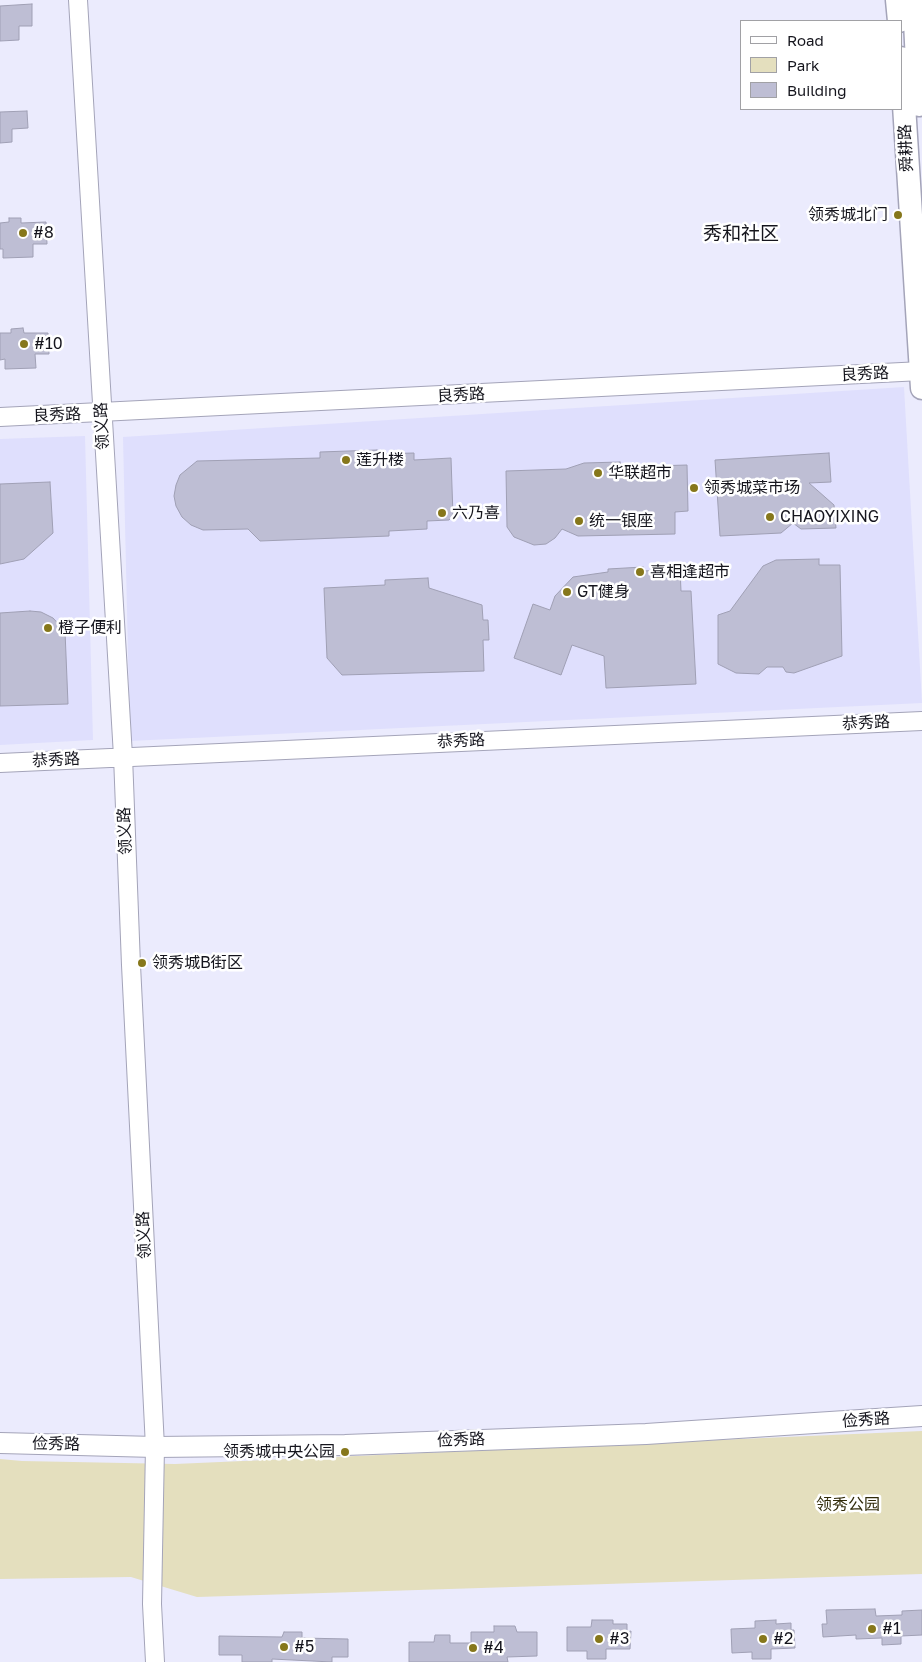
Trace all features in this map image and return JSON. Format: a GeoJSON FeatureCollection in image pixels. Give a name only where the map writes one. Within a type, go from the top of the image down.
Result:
{"type":"FeatureCollection","features":[{"type":"Feature","properties":{"kind":"main road"},"geometry":{"type":"LineString","coordinates":[[897,0],[898,20]]}},
{"type":"Feature","properties":{"kind":"main road","name":"舜耕路"},"geometry":{"type":"LineString","coordinates":[[914,0],[922,176]]}},
{"type":"Feature","properties":{"kind":"main road","name":"舜耕路"},"geometry":{"type":"LineString","coordinates":[[902,73],[922,377]]}},
{"type":"Feature","properties":{"kind":"main road","name":"俭秀路"},"geometry":{"type":"LineString","coordinates":[[0,1443],[155,1447],[345,1445],[646,1434],[922,1416]]}},
{"type":"Feature","properties":{"kind":"street","name":"领义路"},"geometry":{"type":"LineString","coordinates":[[78,0],[101,413],[123,756],[131,985],[155,1447],[152,1604],[155,1662]]}},
{"type":"Feature","properties":{"kind":"street","name":"良秀路"},"geometry":{"type":"LineString","coordinates":[[0,417],[922,377]]}},
{"type":"Feature","properties":{"kind":"street","name":"恭秀路"},"geometry":{"type":"LineString","coordinates":[[0,763],[922,721]]}},
{"type":"Feature","properties":{"kind":"shaded area"},"geometry":{"type":"Polygon","coordinates":[[[904,387],[922,703],[130,741],[123,437],[904,387]]]}},
{"type":"Feature","properties":{"kind":"shaded area"},"geometry":{"type":"Polygon","coordinates":[[[85,436],[93,740],[0,745],[0,439],[85,436]]]}},
{"type":"Feature","properties":{"kind":"green space","name":"领秀公园"},"geometry":{"type":"Polygon","coordinates":[[[922,1431],[922,1574],[197,1597],[131,1577],[0,1579],[0,1459],[175,1464],[922,1431]]]}},
{"type":"Feature","properties":{"kind":"building"},"geometry":{"type":"Polygon","coordinates":[[[32,4],[32,26],[19,26],[19,40],[0,41],[0,6],[32,4]]]}},
{"type":"Feature","properties":{"kind":"building"},"geometry":{"type":"Polygon","coordinates":[[[27,111],[28,128],[12,129],[12,142],[0,143],[0,112],[27,111]]]}},
{"type":"Feature","properties":{"kind":"building","name":"#8"},"geometry":{"type":"Polygon","coordinates":[[[9,218],[21,218],[21,223],[46,222],[47,244],[33,244],[33,257],[3,258],[3,249],[0,249],[0,223],[9,222],[9,218]]]}},
{"type":"Feature","properties":{"kind":"building","name":"#10"},"geometry":{"type":"Polygon","coordinates":[[[23,328],[24,333],[48,333],[49,354],[35,354],[36,368],[5,369],[5,359],[0,360],[0,333],[11,333],[11,329],[23,328]]]}},
{"type":"Feature","properties":{"kind":"building"},"geometry":{"type":"Polygon","coordinates":[[[377,450],[377,454],[414,453],[414,460],[451,458],[453,516],[449,520],[427,521],[427,529],[389,531],[389,536],[260,541],[248,529],[203,530],[191,525],[182,517],[176,506],[174,496],[180,475],[197,461],[320,458],[320,452],[377,450]]]}},
{"type":"Feature","properties":{"kind":"building"},"geometry":{"type":"Polygon","coordinates":[[[829,453],[831,482],[809,483],[834,505],[836,528],[801,529],[793,523],[781,533],[720,536],[715,460],[829,453]]]}},
{"type":"Feature","properties":{"kind":"building"},"geometry":{"type":"Polygon","coordinates":[[[620,462],[621,467],[687,465],[688,511],[675,512],[675,534],[578,536],[562,529],[555,538],[546,544],[534,545],[514,537],[507,527],[506,471],[566,469],[584,463],[620,462]]]}},
{"type":"Feature","properties":{"kind":"building"},"geometry":{"type":"Polygon","coordinates":[[[50,482],[53,533],[24,559],[0,564],[0,484],[50,482]]]}},
{"type":"Feature","properties":{"kind":"building"},"geometry":{"type":"Polygon","coordinates":[[[819,559],[819,565],[840,565],[842,656],[794,673],[786,672],[783,667],[767,667],[759,674],[736,673],[718,664],[718,615],[730,611],[763,566],[776,560],[819,559]]]}},
{"type":"Feature","properties":{"kind":"building"},"geometry":{"type":"Polygon","coordinates":[[[643,567],[644,571],[680,569],[681,591],[691,591],[696,684],[606,688],[604,656],[572,645],[561,675],[514,658],[533,604],[550,610],[555,596],[573,577],[608,572],[608,569],[643,567]]]}},
{"type":"Feature","properties":{"kind":"building"},"geometry":{"type":"Polygon","coordinates":[[[428,578],[429,588],[482,605],[483,620],[488,620],[489,640],[483,640],[484,671],[342,675],[327,658],[324,588],[385,585],[385,580],[428,578]]]}},
{"type":"Feature","properties":{"kind":"building"},"geometry":{"type":"Polygon","coordinates":[[[41,612],[53,618],[65,631],[68,704],[0,706],[0,613],[41,612]]]}},
{"type":"Feature","properties":{"kind":"building","name":"#1"},"geometry":{"type":"Polygon","coordinates":[[[875,1609],[876,1616],[902,1615],[902,1611],[922,1610],[922,1635],[901,1636],[901,1644],[882,1645],[882,1638],[856,1639],[856,1635],[823,1637],[822,1624],[827,1624],[826,1610],[875,1609]]]}},
{"type":"Feature","properties":{"kind":"building","name":"#3"},"geometry":{"type":"Polygon","coordinates":[[[592,1620],[613,1620],[613,1624],[627,1624],[627,1632],[631,1631],[630,1649],[606,1649],[606,1659],[587,1659],[587,1651],[567,1651],[567,1627],[591,1627],[592,1620]]]}},
{"type":"Feature","properties":{"kind":"building","name":"#2"},"geometry":{"type":"Polygon","coordinates":[[[776,1620],[776,1624],[791,1623],[791,1630],[794,1630],[795,1648],[771,1649],[771,1659],[752,1659],[752,1652],[732,1653],[731,1629],[755,1628],[755,1621],[776,1620]]]}},
{"type":"Feature","properties":{"kind":"building","name":"#4"},"geometry":{"type":"Polygon","coordinates":[[[494,1626],[515,1626],[517,1632],[537,1632],[537,1656],[507,1657],[508,1662],[409,1662],[409,1642],[434,1642],[435,1635],[450,1635],[450,1643],[471,1643],[471,1632],[494,1632],[494,1626]]]}},
{"type":"Feature","properties":{"kind":"building","name":"#5"},"geometry":{"type":"Polygon","coordinates":[[[284,1632],[302,1632],[302,1638],[348,1639],[348,1657],[332,1657],[332,1662],[272,1659],[272,1662],[242,1662],[242,1655],[219,1655],[219,1636],[282,1637],[284,1632]]]}},
{"type":"Feature","properties":{"kind":"place","name":"领秀城北门"},"geometry":{"type":"Point","coordinates":[898,215]}},
{"type":"Feature","properties":{"kind":"place","name":"#8"},"geometry":{"type":"Point","coordinates":[23,233]}},
{"type":"Feature","properties":{"kind":"place","name":"#10"},"geometry":{"type":"Point","coordinates":[24,344]}},
{"type":"Feature","properties":{"kind":"place","name":"莲升楼"},"geometry":{"type":"Point","coordinates":[346,460]}},
{"type":"Feature","properties":{"kind":"place","name":"华联超市"},"geometry":{"type":"Point","coordinates":[598,473]}},
{"type":"Feature","properties":{"kind":"place","name":"领秀城菜市场"},"geometry":{"type":"Point","coordinates":[694,488]}},
{"type":"Feature","properties":{"kind":"place","name":"六乃喜"},"geometry":{"type":"Point","coordinates":[442,513]}},
{"type":"Feature","properties":{"kind":"place","name":"CHAOYIXING"},"geometry":{"type":"Point","coordinates":[770,517]}},
{"type":"Feature","properties":{"kind":"place","name":"统一银座"},"geometry":{"type":"Point","coordinates":[579,521]}},
{"type":"Feature","properties":{"kind":"place","name":"喜相逢超市"},"geometry":{"type":"Point","coordinates":[640,572]}},
{"type":"Feature","properties":{"kind":"place","name":"GT健身"},"geometry":{"type":"Point","coordinates":[567,592]}},
{"type":"Feature","properties":{"kind":"place","name":"橙子便利"},"geometry":{"type":"Point","coordinates":[48,628]}},
{"type":"Feature","properties":{"kind":"place","name":"领秀城B街区"},"geometry":{"type":"Point","coordinates":[142,963]}},
{"type":"Feature","properties":{"kind":"place","name":"领秀城中央公园"},"geometry":{"type":"Point","coordinates":[345,1452]}},
{"type":"Feature","properties":{"kind":"place","name":"#1"},"geometry":{"type":"Point","coordinates":[872,1629]}},
{"type":"Feature","properties":{"kind":"place","name":"#3"},"geometry":{"type":"Point","coordinates":[599,1639]}},
{"type":"Feature","properties":{"kind":"place","name":"#2"},"geometry":{"type":"Point","coordinates":[763,1639]}},
{"type":"Feature","properties":{"kind":"place","name":"#5"},"geometry":{"type":"Point","coordinates":[284,1647]}},
{"type":"Feature","properties":{"kind":"place","name":"#4"},"geometry":{"type":"Point","coordinates":[473,1648]}},
{"type":"Feature","properties":{"kind":"district","name":"秀和社区"},"geometry":{"type":"Point","coordinates":[741,234]}}]}
